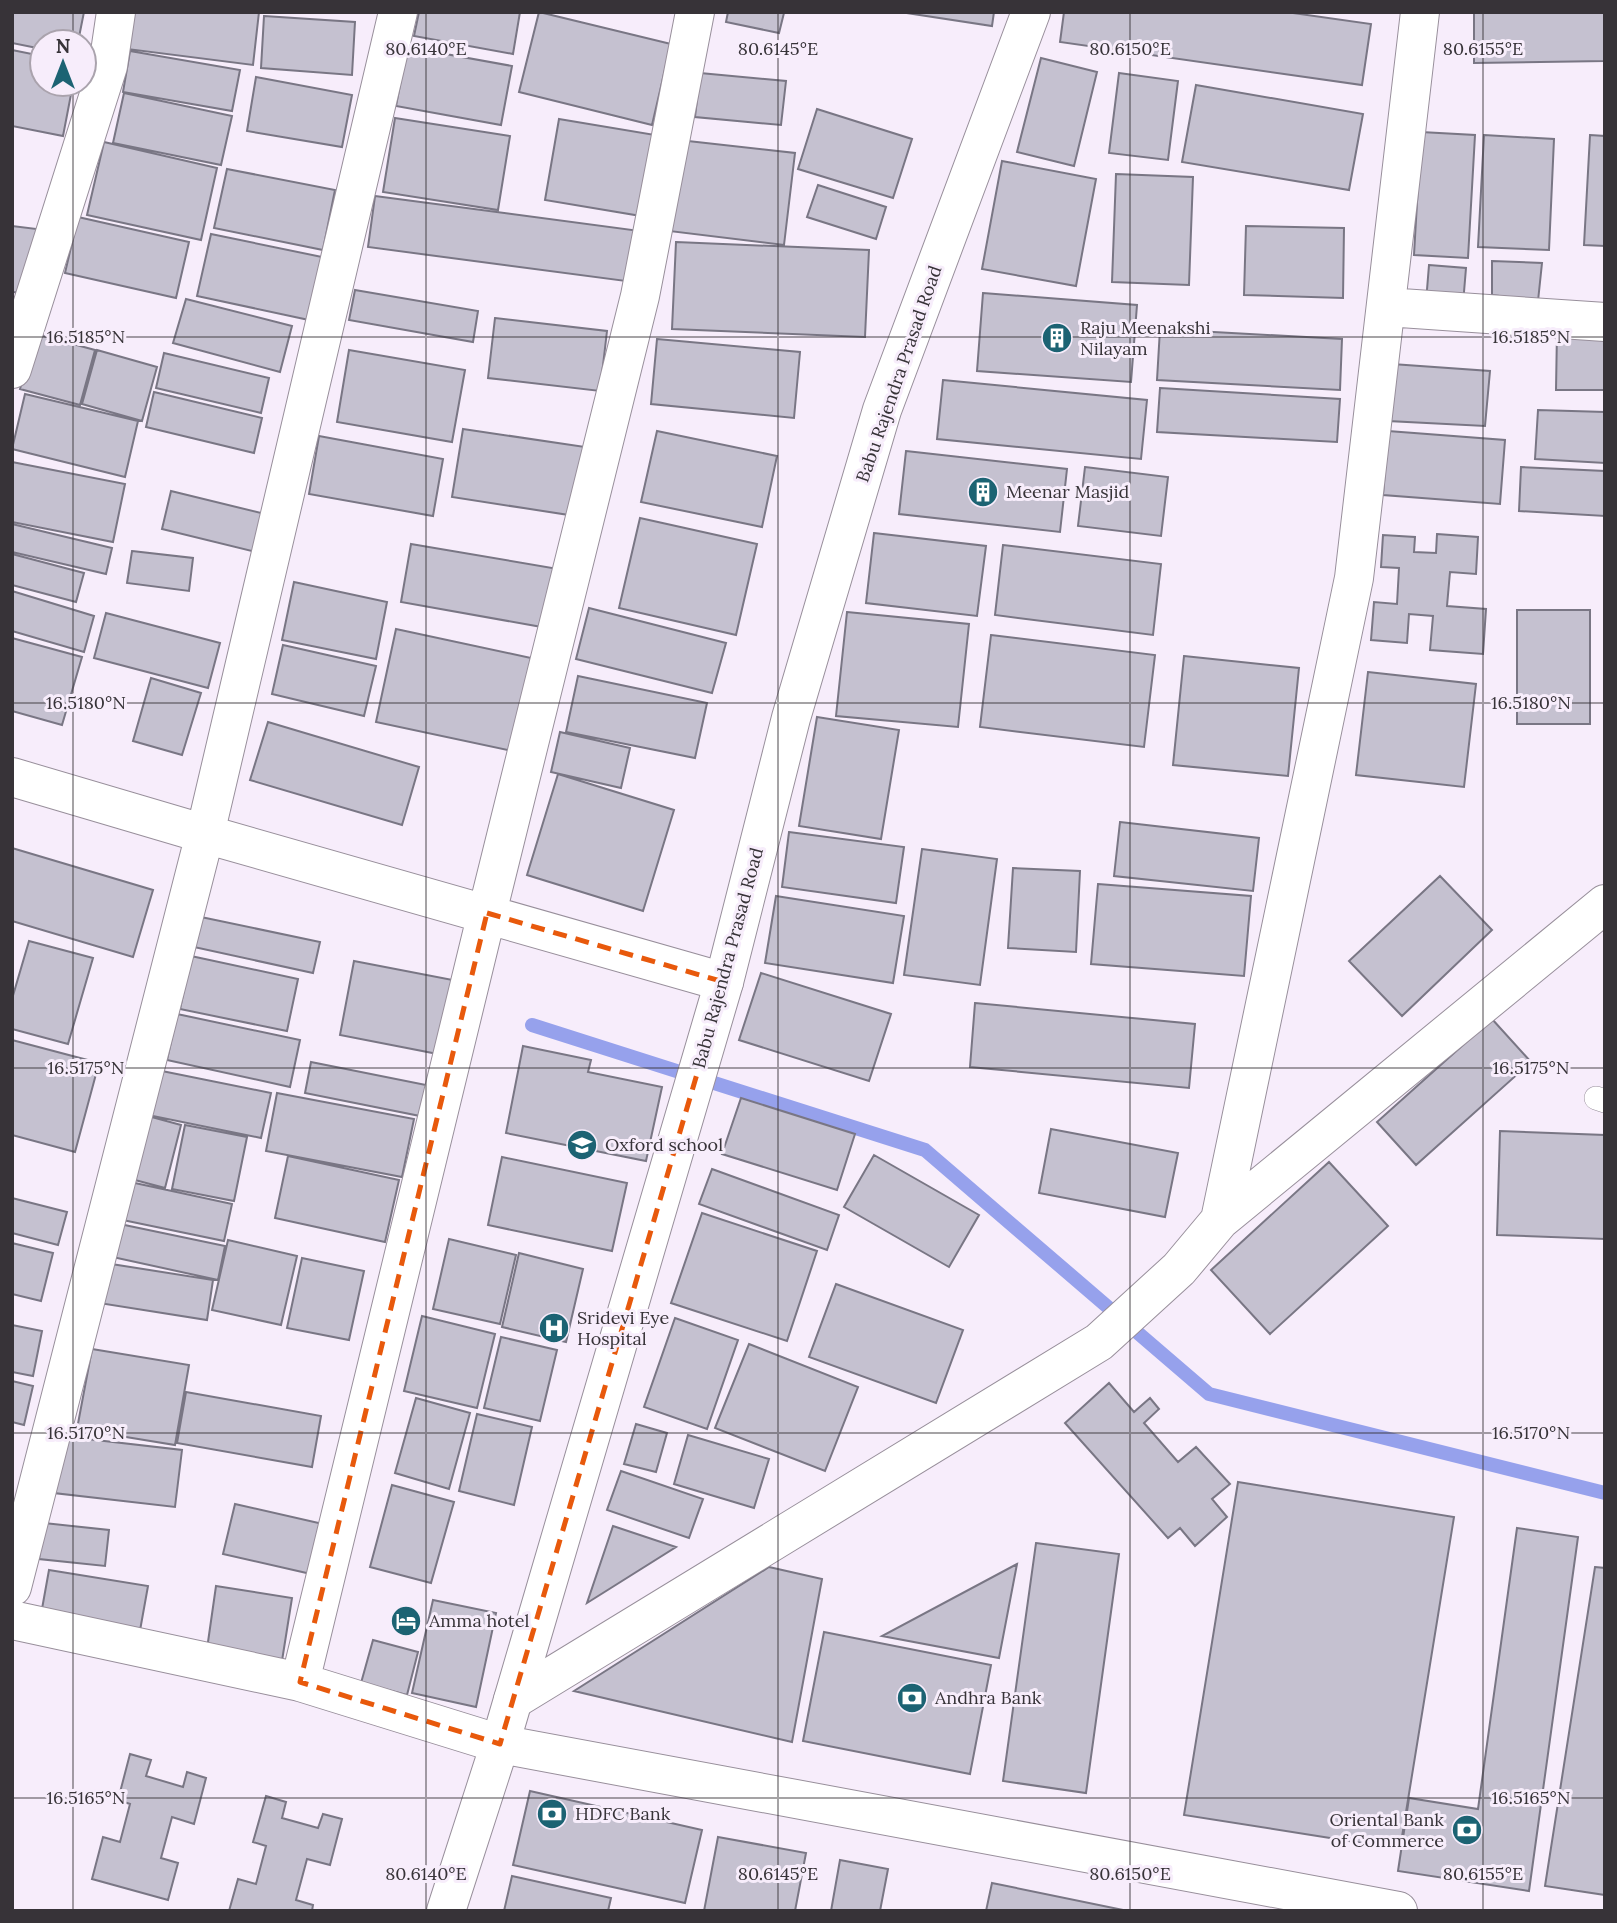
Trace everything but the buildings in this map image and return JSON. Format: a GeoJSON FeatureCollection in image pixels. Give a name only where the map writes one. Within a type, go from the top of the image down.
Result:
{"type":"FeatureCollection","features":[{"type":"Feature","properties":{"kind":"street"},"geometry":{"type":"LineString","coordinates":[[12,369],[108,66],[116,12]]}},
{"type":"Feature","properties":{"kind":"street"},"geometry":{"type":"LineString","coordinates":[[12,1587],[205,834],[398,12]]}},
{"type":"Feature","properties":{"kind":"street"},"geometry":{"type":"LineString","coordinates":[[300,1682],[640,296],[695,12]]}},
{"type":"Feature","properties":{"kind":"street","name":"Babu Rajendra Prasad Road"},"geometry":{"type":"LineString","coordinates":[[446,1911],[500,1744],[724,982],[791,718],[882,410],[1031,12]]}},
{"type":"Feature","properties":{"kind":"street"},"geometry":{"type":"LineString","coordinates":[[1220,1220],[1354,578],[1420,12]]}},
{"type":"Feature","properties":{"kind":"street"},"geometry":{"type":"LineString","coordinates":[[1386,307],[1605,322]]}},
{"type":"Feature","properties":{"kind":"street"},"geometry":{"type":"LineString","coordinates":[[12,777],[724,982]]}},
{"type":"Feature","properties":{"kind":"street"},"geometry":{"type":"LineString","coordinates":[[513,1700],[1098,1342],[1179,1269],[1220,1220],[1605,904]]}},
{"type":"Feature","properties":{"kind":"street"},"geometry":{"type":"LineString","coordinates":[[12,1620],[300,1682],[500,1744],[1398,1911]]}},
{"type":"Feature","properties":{"kind":"highlighted area"},"geometry":{"type":"Polygon","coordinates":[[[487,913],[724,982],[500,1744],[300,1682],[487,913]]]}},
{"type":"Feature","properties":{"kind":"waterway"},"geometry":{"type":"LineString","coordinates":[[532,1025],[925,1150],[1209,1394],[1605,1493]]}},
{"type":"Feature","properties":{"kind":"place","name":"Raju Meenakshi Nilayam"},"geometry":{"type":"Point","coordinates":[1057,338]}},
{"type":"Feature","properties":{"kind":"place","name":"Meenar Masjid"},"geometry":{"type":"Point","coordinates":[983,492]}},
{"type":"Feature","properties":{"kind":"place","name":"Oxford school"},"geometry":{"type":"Point","coordinates":[582,1145]}},
{"type":"Feature","properties":{"kind":"place","name":"Sridevi Eye Hospital"},"geometry":{"type":"Point","coordinates":[554,1328]}},
{"type":"Feature","properties":{"kind":"place","name":"Amma hotel"},"geometry":{"type":"Point","coordinates":[406,1621]}},
{"type":"Feature","properties":{"kind":"place","name":"Andhra Bank"},"geometry":{"type":"Point","coordinates":[912,1698]}},
{"type":"Feature","properties":{"kind":"place","name":"HDFC Bank"},"geometry":{"type":"Point","coordinates":[552,1814]}},
{"type":"Feature","properties":{"kind":"place","name":"Oriental Bank of Commerce"},"geometry":{"type":"Point","coordinates":[1467,1830]}}]}
